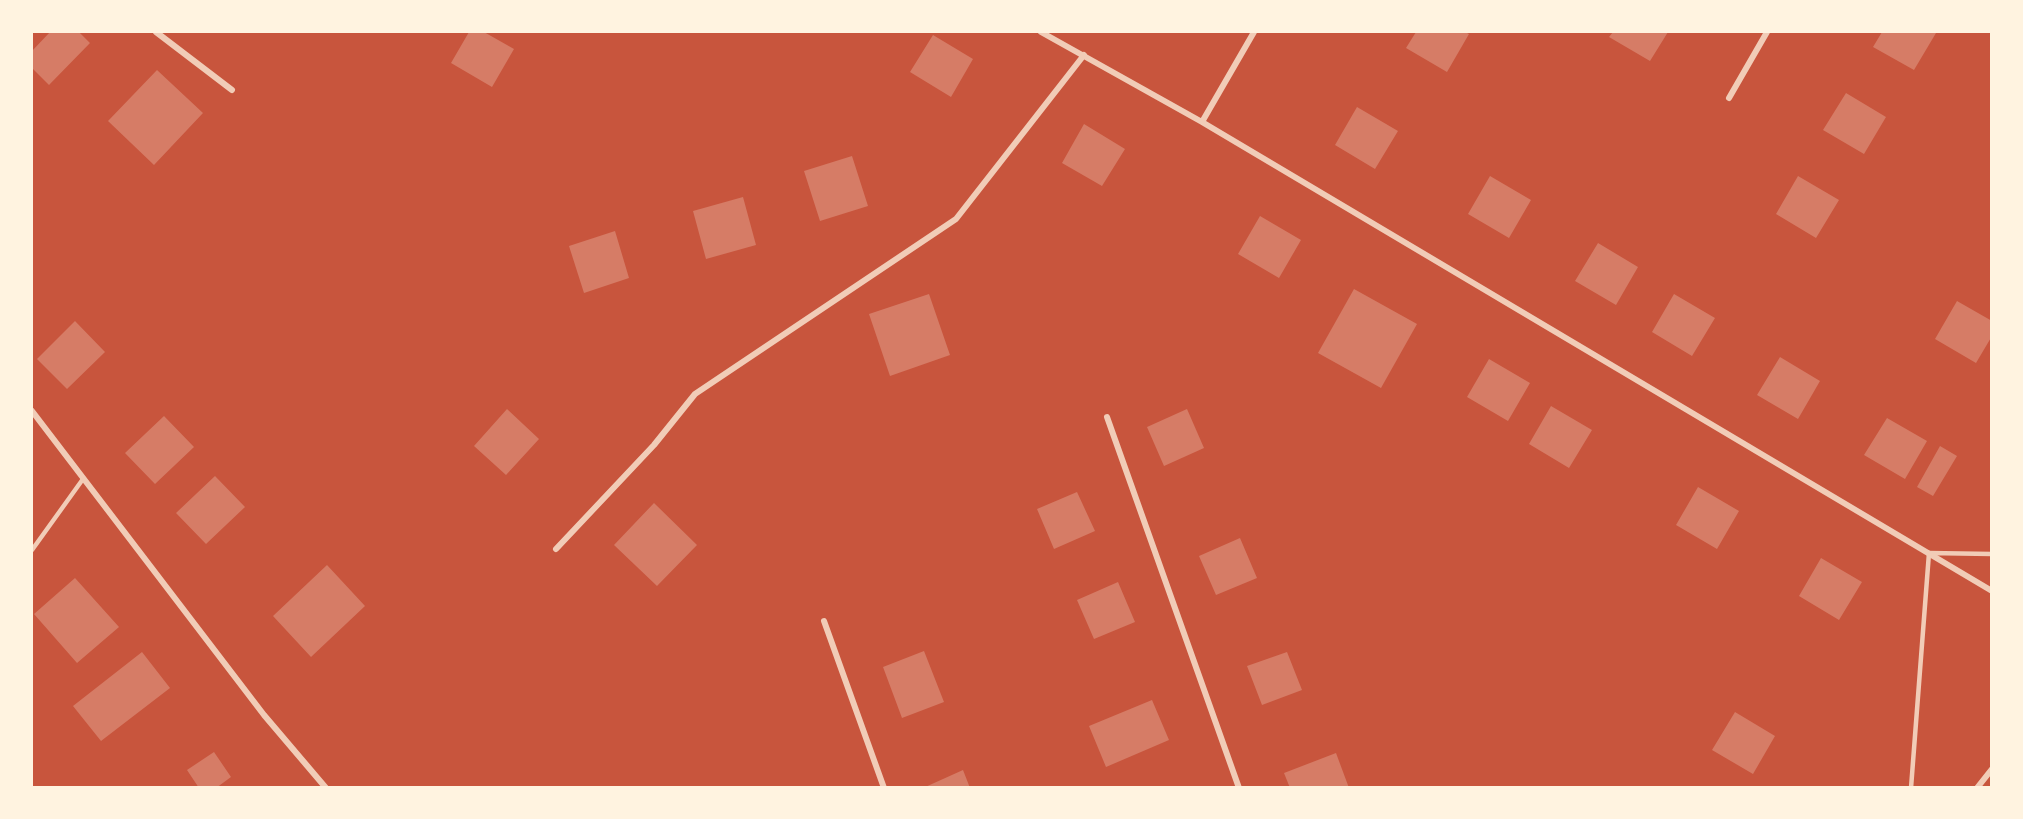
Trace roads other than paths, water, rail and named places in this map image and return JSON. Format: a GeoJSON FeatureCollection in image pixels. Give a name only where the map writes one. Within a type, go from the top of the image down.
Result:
{"type":"FeatureCollection","features":[{"type":"Feature","properties":{"kind":"street"},"geometry":{"type":"LineString","coordinates":[[156,32],[232,90]]}},
{"type":"Feature","properties":{"kind":"street"},"geometry":{"type":"LineString","coordinates":[[1041,32],[1202,122],[1992,591]]}},
{"type":"Feature","properties":{"kind":"street"},"geometry":{"type":"LineString","coordinates":[[1202,122],[1254,32]]}},
{"type":"Feature","properties":{"kind":"street"},"geometry":{"type":"LineString","coordinates":[[1729,98],[1767,32]]}},
{"type":"Feature","properties":{"kind":"street"},"geometry":{"type":"LineString","coordinates":[[556,549],[654,446],[695,394],[956,219],[1084,55]]}},
{"type":"Feature","properties":{"kind":"street"},"geometry":{"type":"LineString","coordinates":[[32,411],[264,714],[326,788]]}},
{"type":"Feature","properties":{"kind":"street"},"geometry":{"type":"LineString","coordinates":[[1107,417],[1239,788]]}},
{"type":"Feature","properties":{"kind":"street"},"geometry":{"type":"LineString","coordinates":[[824,621],[884,788]]}},
{"type":"Feature","properties":{"kind":"street"},"geometry":{"type":"LineString","coordinates":[[1977,788],[1992,769]]}},
{"type":"Feature","properties":{"kind":"lane"},"geometry":{"type":"LineString","coordinates":[[32,550],[83,479]]}},
{"type":"Feature","properties":{"kind":"lane"},"geometry":{"type":"LineString","coordinates":[[1911,788],[1929,553],[1992,554]]}}]}
